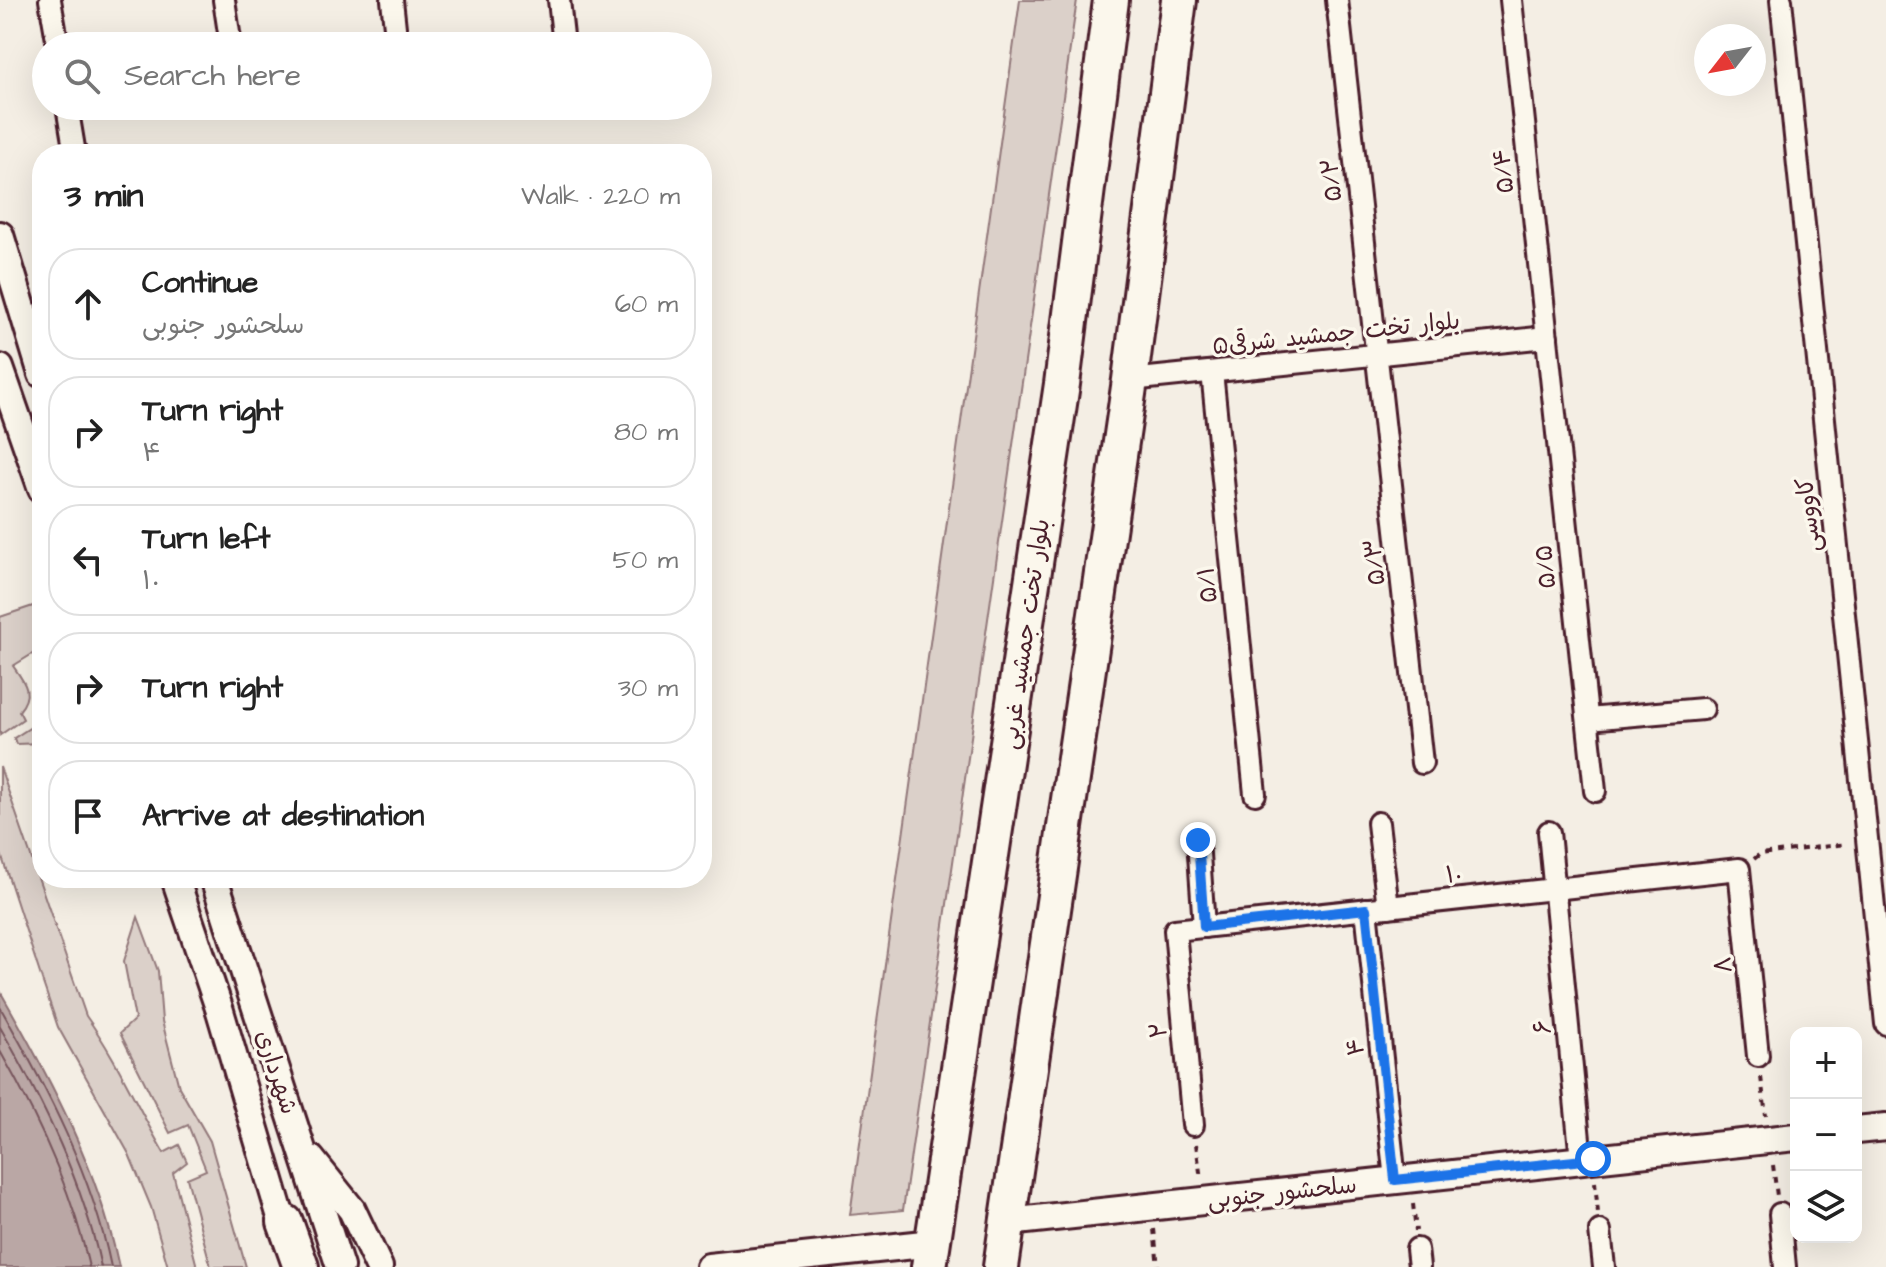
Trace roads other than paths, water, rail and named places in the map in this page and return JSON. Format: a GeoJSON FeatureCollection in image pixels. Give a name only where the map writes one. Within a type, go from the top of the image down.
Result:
{"type":"FeatureCollection","features":[{"type":"Feature","properties":{"kind":"main road","name":"بلوار تخت جمشید غربی"},"geometry":{"type":"LineString","coordinates":[[931,1255],[1062,384],[1111,0]]}},
{"type":"Feature","properties":{"kind":"main road"},"geometry":{"type":"LineString","coordinates":[[1001,1267],[1130,380],[1179,0]]}},
{"type":"Feature","properties":{"kind":"main road"},"geometry":{"type":"LineString","coordinates":[[285,1222],[301,1267]]}},
{"type":"Feature","properties":{"kind":"street"},"geometry":{"type":"LineString","coordinates":[[50,0],[56,32]]}},
{"type":"Feature","properties":{"kind":"street"},"geometry":{"type":"LineString","coordinates":[[224,0],[229,32]]}},
{"type":"Feature","properties":{"kind":"street"},"geometry":{"type":"LineString","coordinates":[[392,0],[395,32]]}},
{"type":"Feature","properties":{"kind":"street"},"geometry":{"type":"LineString","coordinates":[[559,0],[563,32]]}},
{"type":"Feature","properties":{"kind":"street","name":"۵/۲"},"geometry":{"type":"LineString","coordinates":[[1337,0],[1376,355]]}},
{"type":"Feature","properties":{"kind":"street","name":"۵/۴"},"geometry":{"type":"LineString","coordinates":[[1511,0],[1547,337]]}},
{"type":"Feature","properties":{"kind":"street","name":"کاووسی"},"geometry":{"type":"LineString","coordinates":[[1781,0],[1886,1024]]}},
{"type":"Feature","properties":{"kind":"street"},"geometry":{"type":"LineString","coordinates":[[69,120],[73,144]]}},
{"type":"Feature","properties":{"kind":"street"},"geometry":{"type":"LineString","coordinates":[[0,235],[32,341]]}},
{"type":"Feature","properties":{"kind":"street","name":"بلوار تخت جمشید شرقی۵"},"geometry":{"type":"LineString","coordinates":[[1130,380],[1547,337]]}},
{"type":"Feature","properties":{"kind":"street","name":"۵/۵"},"geometry":{"type":"LineString","coordinates":[[1547,337],[1595,791]]}},
{"type":"Feature","properties":{"kind":"street","name":"۵/۳"},"geometry":{"type":"LineString","coordinates":[[1376,355],[1422,763]]}},
{"type":"Feature","properties":{"kind":"street"},"geometry":{"type":"LineString","coordinates":[[0,368],[32,460]]}},
{"type":"Feature","properties":{"kind":"street","name":"۵/۱"},"geometry":{"type":"LineString","coordinates":[[1212,372],[1255,794]]}},
{"type":"Feature","properties":{"kind":"street"},"geometry":{"type":"LineString","coordinates":[[1588,719],[1703,709]]}},
{"type":"Feature","properties":{"kind":"street"},"geometry":{"type":"LineString","coordinates":[[1378,823],[1388,907]]}},
{"type":"Feature","properties":{"kind":"street","name":"۶"},"geometry":{"type":"LineString","coordinates":[[1549,832],[1587,1159]]}},
{"type":"Feature","properties":{"kind":"street"},"geometry":{"type":"LineString","coordinates":[[1198,840],[1204,927]]}},
{"type":"Feature","properties":{"kind":"street","name":"۱۰"},"geometry":{"type":"LineString","coordinates":[[1175,930],[1739,869]]}},
{"type":"Feature","properties":{"kind":"street","name":"۸"},"geometry":{"type":"LineString","coordinates":[[1739,869],[1758,1056]]}},
{"type":"Feature","properties":{"kind":"street","name":"شهرداری"},"geometry":{"type":"LineString","coordinates":[[178,888],[285,1222],[293,1267]]}},
{"type":"Feature","properties":{"kind":"street","name":"شهرداری"},"geometry":{"type":"LineString","coordinates":[[217,888],[340,1267]]}},
{"type":"Feature","properties":{"kind":"street","name":"۴"},"geometry":{"type":"LineString","coordinates":[[1366,909],[1403,1179]]}},
{"type":"Feature","properties":{"kind":"street","name":"۲"},"geometry":{"type":"LineString","coordinates":[[1175,930],[1193,1125]]}},
{"type":"Feature","properties":{"kind":"street"},"geometry":{"type":"LineString","coordinates":[[1862,1129],[1886,1127]]}},
{"type":"Feature","properties":{"kind":"street","name":"سلحشور جنوبی"},"geometry":{"type":"LineString","coordinates":[[1008,1222],[1790,1138]]}},
{"type":"Feature","properties":{"kind":"street"},"geometry":{"type":"LineString","coordinates":[[301,1147],[352,1210],[379,1267]]}},
{"type":"Feature","properties":{"kind":"street"},"geometry":{"type":"LineString","coordinates":[[1780,1214],[1785,1267]]}},
{"type":"Feature","properties":{"kind":"street"},"geometry":{"type":"LineString","coordinates":[[1600,1231],[1604,1267]]}},
{"type":"Feature","properties":{"kind":"street"},"geometry":{"type":"LineString","coordinates":[[709,1267],[931,1255]]}},
{"type":"Feature","properties":{"kind":"water"},"geometry":{"type":"Polygon","coordinates":[[[0,991],[70,1124],[99,1194],[119,1267],[0,1267],[0,991]]]}}]}
